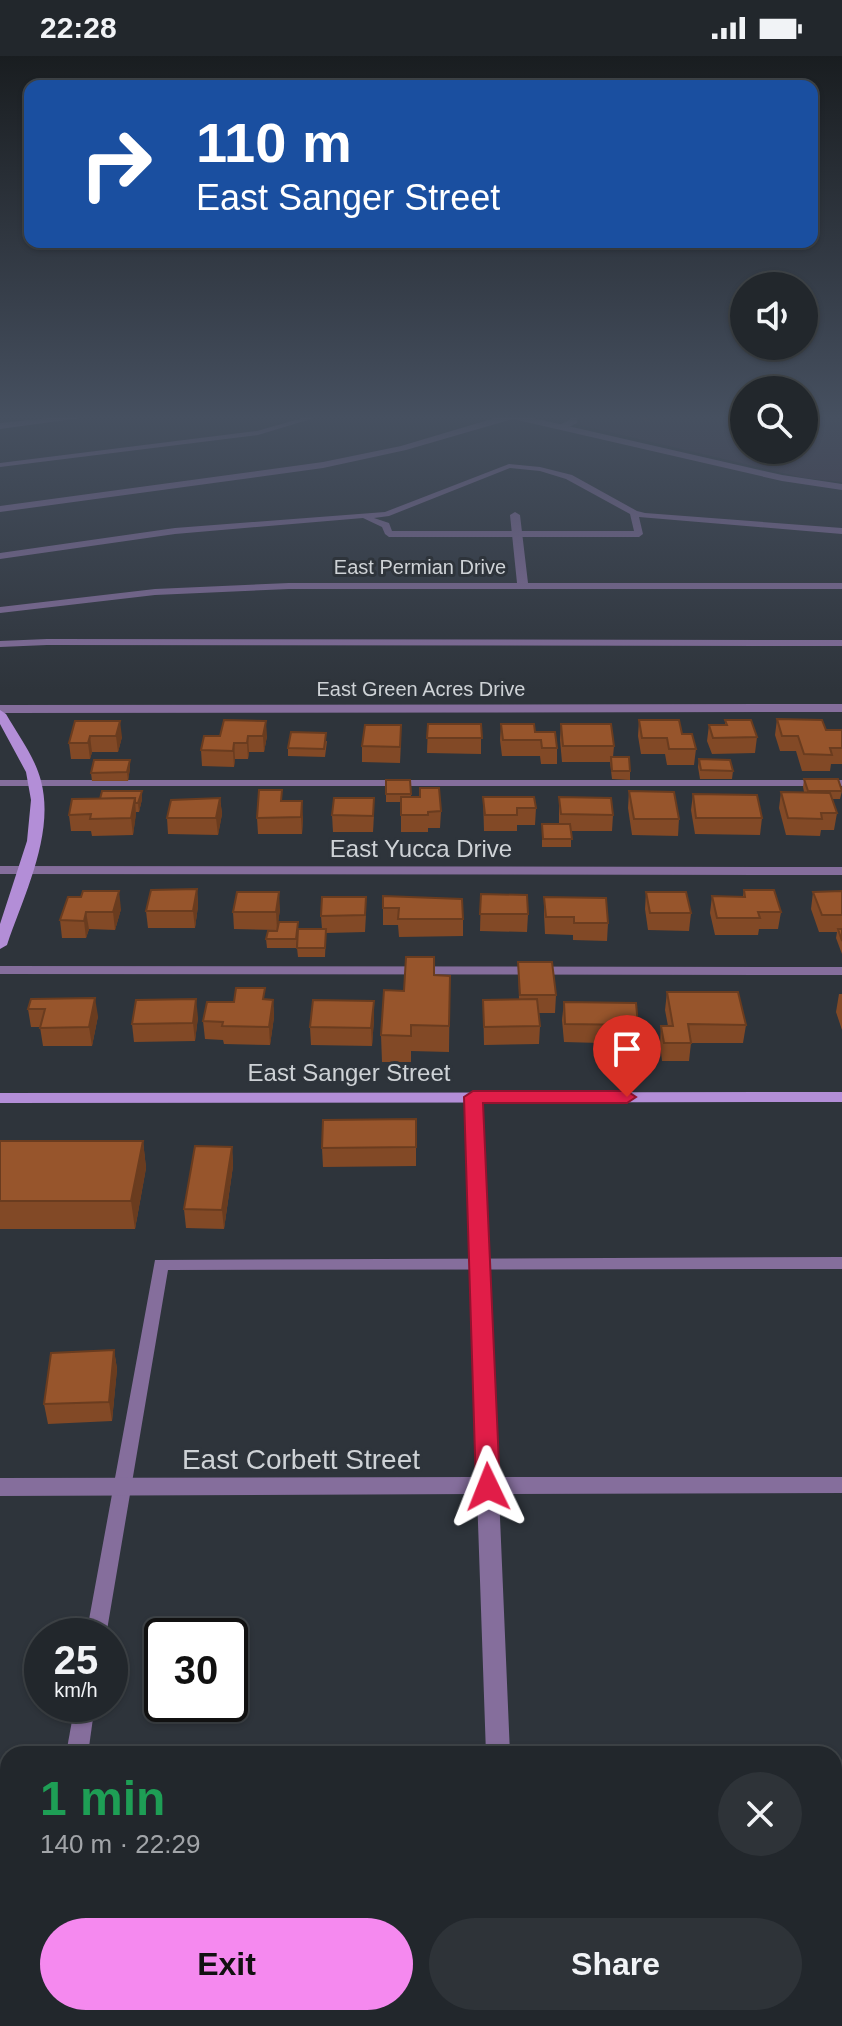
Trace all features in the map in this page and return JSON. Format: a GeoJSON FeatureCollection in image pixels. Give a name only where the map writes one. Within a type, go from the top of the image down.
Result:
{"type":"FeatureCollection","features":[{"type":"Feature","properties":{"kind":"main road"},"geometry":{"type":"LineString","coordinates":[[0,712],[36,783],[34,843],[0,945]]}},
{"type":"Feature","properties":{"kind":"main road","name":"East Sanger Street"},"geometry":{"type":"LineString","coordinates":[[0,1098],[842,1097]]}},
{"type":"Feature","properties":{"kind":"street"},"geometry":{"type":"LineString","coordinates":[[515,515],[523,585]]}},
{"type":"Feature","properties":{"kind":"street","name":"East Permian Drive"},"geometry":{"type":"LineString","coordinates":[[0,610],[199,589],[523,585],[842,586]]}},
{"type":"Feature","properties":{"kind":"street","name":"East Green Acres Drive"},"geometry":{"type":"LineString","coordinates":[[0,712],[842,708]]}},
{"type":"Feature","properties":{"kind":"street","name":"East Yucca Drive"},"geometry":{"type":"LineString","coordinates":[[0,870],[842,871]]}},
{"type":"Feature","properties":{"kind":"street"},"geometry":{"type":"LineString","coordinates":[[473,1097],[498,1746]]}},
{"type":"Feature","properties":{"kind":"street","name":"East Corbett Street"},"geometry":{"type":"LineString","coordinates":[[0,1487],[842,1485]]}},
{"type":"Feature","properties":{"kind":"lane"},"geometry":{"type":"LineString","coordinates":[[0,556],[175,531],[363,517],[386,514],[404,507]]}},
{"type":"Feature","properties":{"kind":"lane"},"geometry":{"type":"LineString","coordinates":[[623,507],[634,513],[842,531]]}},
{"type":"Feature","properties":{"kind":"lane"},"geometry":{"type":"LineString","coordinates":[[363,517],[386,525],[389,534],[639,534],[634,513]]}},
{"type":"Feature","properties":{"kind":"lane"},"geometry":{"type":"LineString","coordinates":[[0,644],[842,643]]}},
{"type":"Feature","properties":{"kind":"lane"},"geometry":{"type":"LineString","coordinates":[[0,783],[842,783]]}},
{"type":"Feature","properties":{"kind":"lane"},"geometry":{"type":"LineString","coordinates":[[0,970],[842,971]]}},
{"type":"Feature","properties":{"kind":"lane"},"geometry":{"type":"LineString","coordinates":[[99,1618],[161,1264],[842,1263]]}},
{"type":"Feature","properties":{"kind":"lane"},"geometry":{"type":"LineString","coordinates":[[78,1746],[82,1722]]}},
{"type":"Feature","properties":{"kind":"building"},"geometry":{"type":"Polygon","coordinates":[[[777,719],[822,720],[826,730],[842,730],[842,748],[830,748],[832,755],[804,754],[798,736],[782,736],[777,719]]]}},
{"type":"Feature","properties":{"kind":"building"},"geometry":{"type":"Polygon","coordinates":[[[224,720],[266,721],[263,736],[248,736],[247,743],[234,743],[233,751],[201,750],[204,736],[220,736],[224,720]]]}},
{"type":"Feature","properties":{"kind":"building"},"geometry":{"type":"Polygon","coordinates":[[[639,720],[679,720],[682,734],[692,734],[696,749],[669,749],[667,738],[642,738],[639,720]]]}},
{"type":"Feature","properties":{"kind":"building"},"geometry":{"type":"Polygon","coordinates":[[[725,720],[751,720],[757,737],[713,738],[709,725],[727,725],[725,720]]]}},
{"type":"Feature","properties":{"kind":"building"},"geometry":{"type":"Polygon","coordinates":[[[75,721],[120,721],[116,736],[90,736],[88,743],[69,743],[75,721]]]}},
{"type":"Feature","properties":{"kind":"building"},"geometry":{"type":"Polygon","coordinates":[[[428,724],[481,724],[482,738],[427,738],[428,724]]]}},
{"type":"Feature","properties":{"kind":"building"},"geometry":{"type":"Polygon","coordinates":[[[501,724],[534,724],[535,732],[555,732],[557,748],[542,748],[541,740],[503,740],[501,724]]]}},
{"type":"Feature","properties":{"kind":"building"},"geometry":{"type":"Polygon","coordinates":[[[561,724],[611,724],[614,746],[563,746],[561,724]]]}},
{"type":"Feature","properties":{"kind":"building"},"geometry":{"type":"Polygon","coordinates":[[[365,725],[401,725],[400,747],[362,746],[365,725]]]}},
{"type":"Feature","properties":{"kind":"building"},"geometry":{"type":"Polygon","coordinates":[[[291,732],[326,733],[324,749],[288,748],[291,732]]]}},
{"type":"Feature","properties":{"kind":"building"},"geometry":{"type":"Polygon","coordinates":[[[611,757],[629,757],[630,771],[612,771],[611,757]]]}},
{"type":"Feature","properties":{"kind":"building"},"geometry":{"type":"Polygon","coordinates":[[[699,759],[730,760],[733,771],[701,770],[699,759]]]}},
{"type":"Feature","properties":{"kind":"building"},"geometry":{"type":"Polygon","coordinates":[[[94,760],[130,760],[127,772],[91,773],[94,760]]]}},
{"type":"Feature","properties":{"kind":"building"},"geometry":{"type":"Polygon","coordinates":[[[804,779],[838,779],[842,791],[808,791],[804,779]]]}},
{"type":"Feature","properties":{"kind":"building"},"geometry":{"type":"Polygon","coordinates":[[[386,780],[410,780],[411,794],[386,794],[386,780]]]}},
{"type":"Feature","properties":{"kind":"building"},"geometry":{"type":"Polygon","coordinates":[[[420,788],[439,788],[441,811],[428,812],[428,815],[401,815],[401,797],[420,797],[420,788]]]}},
{"type":"Feature","properties":{"kind":"building"},"geometry":{"type":"Polygon","coordinates":[[[259,790],[282,790],[281,801],[302,801],[301,817],[257,818],[259,790]]]}},
{"type":"Feature","properties":{"kind":"building"},"geometry":{"type":"Polygon","coordinates":[[[102,791],[142,791],[138,803],[135,803],[135,798],[100,799],[102,791]]]}},
{"type":"Feature","properties":{"kind":"building"},"geometry":{"type":"Polygon","coordinates":[[[629,791],[674,792],[679,819],[634,819],[629,791]]]}},
{"type":"Feature","properties":{"kind":"building"},"geometry":{"type":"Polygon","coordinates":[[[781,792],[830,793],[837,813],[821,813],[822,819],[788,818],[781,792]]]}},
{"type":"Feature","properties":{"kind":"building"},"geometry":{"type":"Polygon","coordinates":[[[693,794],[757,795],[762,818],[696,818],[693,794]]]}},
{"type":"Feature","properties":{"kind":"building"},"geometry":{"type":"Polygon","coordinates":[[[483,797],[534,797],[536,808],[517,808],[517,815],[485,815],[483,797]]]}},
{"type":"Feature","properties":{"kind":"building"},"geometry":{"type":"Polygon","coordinates":[[[559,797],[611,798],[613,815],[561,814],[559,797]]]}},
{"type":"Feature","properties":{"kind":"building"},"geometry":{"type":"Polygon","coordinates":[[[135,798],[131,818],[90,819],[91,814],[69,815],[72,799],[135,798]]]}},
{"type":"Feature","properties":{"kind":"building"},"geometry":{"type":"Polygon","coordinates":[[[220,798],[216,818],[167,818],[171,800],[220,798]]]}},
{"type":"Feature","properties":{"kind":"building"},"geometry":{"type":"Polygon","coordinates":[[[334,798],[374,798],[373,816],[332,815],[334,798]]]}},
{"type":"Feature","properties":{"kind":"building"},"geometry":{"type":"Polygon","coordinates":[[[542,824],[570,824],[572,839],[543,839],[542,824]]]}},
{"type":"Feature","properties":{"kind":"building"},"geometry":{"type":"Polygon","coordinates":[[[197,889],[193,911],[146,911],[151,890],[197,889]]]}},
{"type":"Feature","properties":{"kind":"building"},"geometry":{"type":"Polygon","coordinates":[[[744,890],[774,890],[781,912],[758,912],[760,918],[717,918],[712,896],[745,897],[744,890]]]}},
{"type":"Feature","properties":{"kind":"building"},"geometry":{"type":"Polygon","coordinates":[[[83,891],[119,891],[113,912],[86,912],[84,921],[60,920],[68,897],[81,897],[83,891]]]}},
{"type":"Feature","properties":{"kind":"building"},"geometry":{"type":"Polygon","coordinates":[[[842,891],[842,915],[822,915],[813,892],[842,891]]]}},
{"type":"Feature","properties":{"kind":"building"},"geometry":{"type":"Polygon","coordinates":[[[237,892],[279,892],[276,912],[233,912],[237,892]]]}},
{"type":"Feature","properties":{"kind":"building"},"geometry":{"type":"Polygon","coordinates":[[[646,892],[686,892],[691,913],[650,913],[646,892]]]}},
{"type":"Feature","properties":{"kind":"building"},"geometry":{"type":"Polygon","coordinates":[[[481,894],[527,895],[528,914],[480,914],[481,894]]]}},
{"type":"Feature","properties":{"kind":"building"},"geometry":{"type":"Polygon","coordinates":[[[383,896],[462,899],[463,919],[398,919],[399,908],[383,908],[383,896]]]}},
{"type":"Feature","properties":{"kind":"building"},"geometry":{"type":"Polygon","coordinates":[[[322,897],[366,897],[365,915],[321,916],[322,897]]]}},
{"type":"Feature","properties":{"kind":"building"},"geometry":{"type":"Polygon","coordinates":[[[544,897],[606,898],[608,923],[574,923],[574,917],[546,917],[544,897]]]}},
{"type":"Feature","properties":{"kind":"building"},"geometry":{"type":"Polygon","coordinates":[[[279,922],[298,922],[296,939],[266,939],[268,931],[277,931],[279,922]]]}},
{"type":"Feature","properties":{"kind":"building"},"geometry":{"type":"Polygon","coordinates":[[[298,929],[326,929],[325,948],[297,948],[298,929]]]}},
{"type":"Feature","properties":{"kind":"building"},"geometry":{"type":"Polygon","coordinates":[[[406,957],[434,957],[434,975],[450,976],[449,1026],[411,1025],[411,1036],[381,1035],[384,990],[404,991],[406,957]]]}},
{"type":"Feature","properties":{"kind":"building"},"geometry":{"type":"Polygon","coordinates":[[[518,962],[552,962],[556,995],[520,995],[518,962]]]}},
{"type":"Feature","properties":{"kind":"building"},"geometry":{"type":"Polygon","coordinates":[[[236,988],[265,988],[263,999],[273,1000],[269,1027],[222,1026],[223,1022],[203,1021],[207,1002],[234,1002],[236,988]]]}},
{"type":"Feature","properties":{"kind":"building"},"geometry":{"type":"Polygon","coordinates":[[[667,992],[738,992],[746,1025],[688,1024],[691,1043],[664,1043],[661,1026],[673,1026],[667,992]]]}},
{"type":"Feature","properties":{"kind":"building"},"geometry":{"type":"Polygon","coordinates":[[[95,998],[89,1027],[40,1028],[45,1009],[28,1009],[31,999],[95,998]]]}},
{"type":"Feature","properties":{"kind":"building"},"geometry":{"type":"Polygon","coordinates":[[[196,999],[193,1023],[132,1024],[136,1000],[196,999]]]}},
{"type":"Feature","properties":{"kind":"building"},"geometry":{"type":"Polygon","coordinates":[[[537,999],[540,1026],[484,1027],[483,1000],[537,999]]]}},
{"type":"Feature","properties":{"kind":"building"},"geometry":{"type":"Polygon","coordinates":[[[313,1000],[374,1001],[371,1028],[310,1027],[313,1000]]]}},
{"type":"Feature","properties":{"kind":"building"},"geometry":{"type":"Polygon","coordinates":[[[564,1002],[636,1003],[638,1025],[565,1024],[564,1002]]]}},
{"type":"Feature","properties":{"kind":"building"},"geometry":{"type":"Polygon","coordinates":[[[416,1119],[416,1147],[322,1148],[323,1120],[416,1119]]]}},
{"type":"Feature","properties":{"kind":"building"},"geometry":{"type":"Polygon","coordinates":[[[0,1141],[143,1141],[131,1201],[0,1201],[0,1141]]]}},
{"type":"Feature","properties":{"kind":"building"},"geometry":{"type":"Polygon","coordinates":[[[195,1146],[232,1147],[222,1210],[184,1209],[195,1146]]]}},
{"type":"Feature","properties":{"kind":"building"},"geometry":{"type":"Polygon","coordinates":[[[114,1350],[109,1402],[44,1404],[51,1353],[114,1350]]]}},
{"type":"Feature","properties":{"kind":"route"},"geometry":{"type":"LineString","coordinates":[[488,1487],[473,1097],[627,1097]]}}]}
